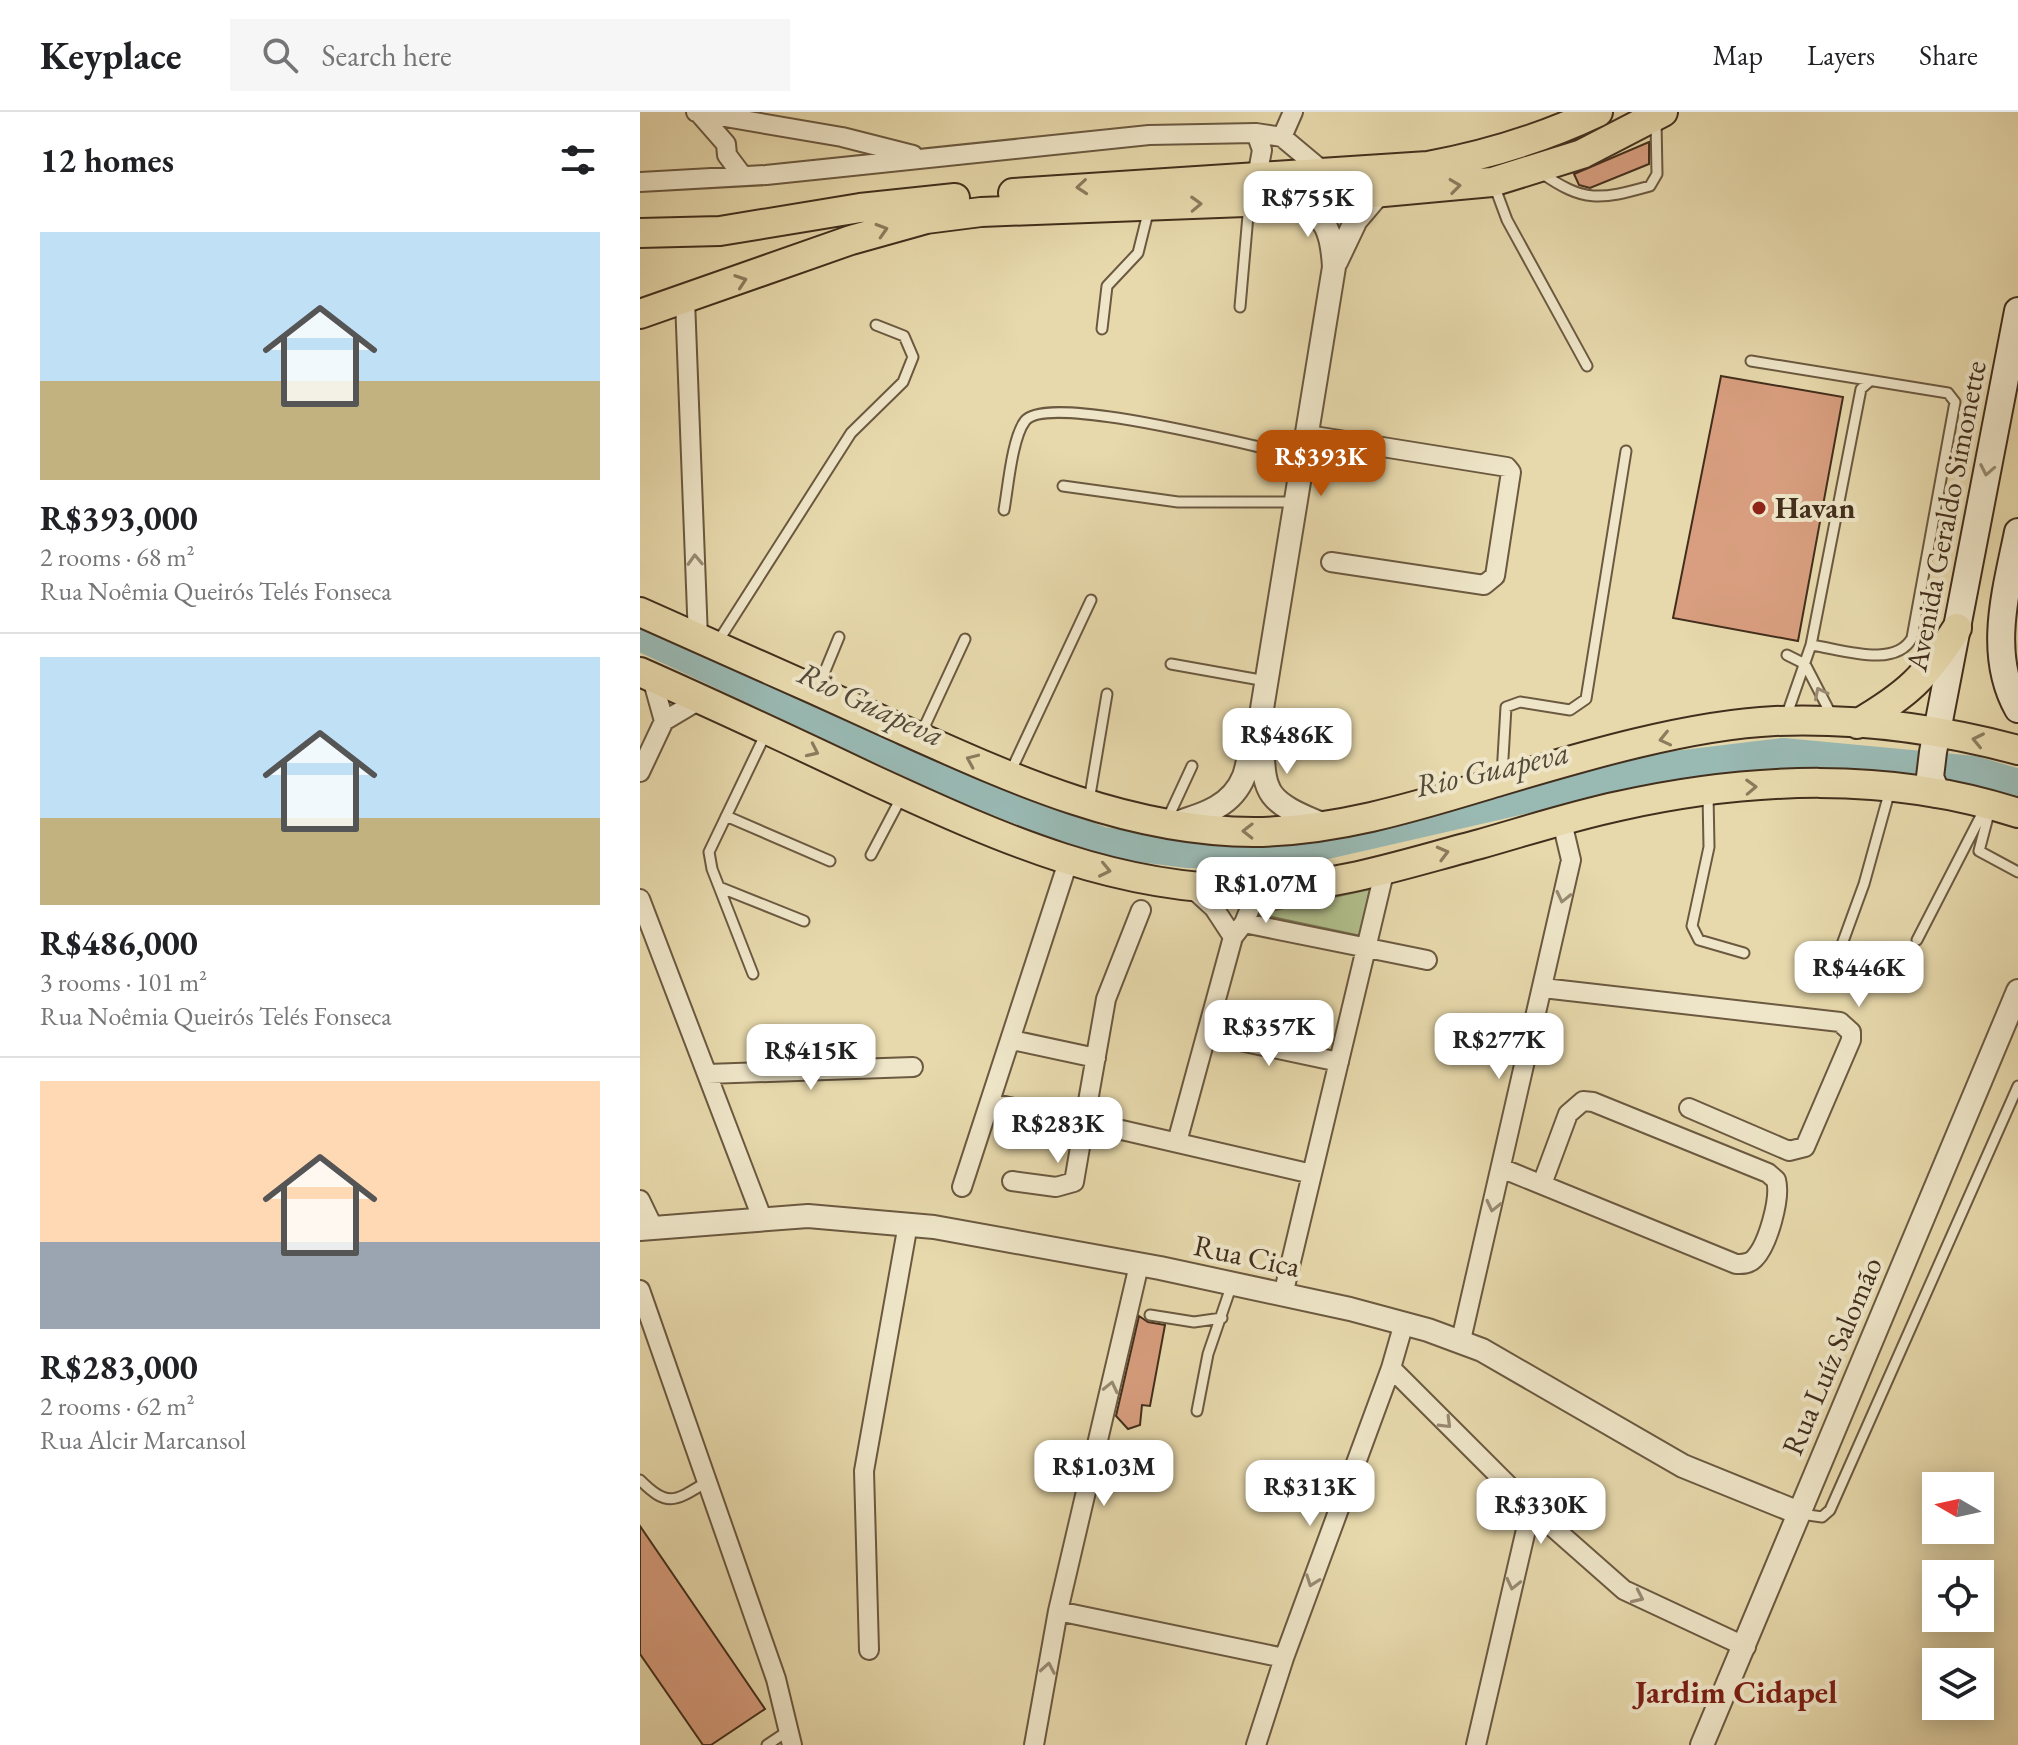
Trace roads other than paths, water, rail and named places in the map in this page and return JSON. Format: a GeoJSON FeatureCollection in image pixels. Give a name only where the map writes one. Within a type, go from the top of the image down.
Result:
{"type":"FeatureCollection","features":[{"type":"Feature","properties":{"kind":"main road"},"geometry":{"type":"LineString","coordinates":[[640,314],[889,228],[926,219],[981,212],[1150,205],[1253,189],[1325,173],[1428,166],[1479,157],[1535,140],[1598,112]]}},
{"type":"Feature","properties":{"kind":"main road"},"geometry":{"type":"LineString","coordinates":[[641,233],[720,231],[926,200],[1157,181],[1253,189],[1297,200],[1492,182],[1538,171],[1582,154],[1659,114]]}},
{"type":"Feature","properties":{"kind":"main road"},"geometry":{"type":"LineString","coordinates":[[800,219],[809,235],[808,256]]}},
{"type":"Feature","properties":{"kind":"main road","name":"Avenida Geraldo Simonette"},"geometry":{"type":"LineString","coordinates":[[1934,764],[2018,311]]}},
{"type":"Feature","properties":{"kind":"main road"},"geometry":{"type":"LineString","coordinates":[[2018,532],[2002,621],[2001,664],[2018,709]]}},
{"type":"Feature","properties":{"kind":"main road"},"geometry":{"type":"LineString","coordinates":[[1966,582],[1984,594],[1996,592],[2009,580]]}},
{"type":"Feature","properties":{"kind":"main road"},"geometry":{"type":"LineString","coordinates":[[640,612],[1008,776],[1088,805],[1168,824],[1255,832],[1328,826],[1421,805],[1502,780],[1714,728],[1784,722],[1846,723],[1934,764],[1999,807]]}},
{"type":"Feature","properties":{"kind":"main road"},"geometry":{"type":"LineString","coordinates":[[1846,723],[1909,691],[1929,671],[1957,628]]}},
{"type":"Feature","properties":{"kind":"main road"},"geometry":{"type":"LineString","coordinates":[[646,675],[990,833],[1068,862],[1190,886],[1258,889],[1339,881],[1616,806],[1708,790],[1840,781],[1891,787],[1934,764],[2018,750]]}},
{"type":"Feature","properties":{"kind":"street"},"geometry":{"type":"LineString","coordinates":[[697,112],[842,137],[919,156]]}},
{"type":"Feature","properties":{"kind":"street"},"geometry":{"type":"LineString","coordinates":[[697,112],[726,144]]}},
{"type":"Feature","properties":{"kind":"street"},"geometry":{"type":"LineString","coordinates":[[1282,137],[1293,112]]}},
{"type":"Feature","properties":{"kind":"street"},"geometry":{"type":"LineString","coordinates":[[742,175],[727,155],[726,144],[730,135],[754,121]]}},
{"type":"Feature","properties":{"kind":"street"},"geometry":{"type":"LineString","coordinates":[[1253,189],[1262,150],[1256,133]]}},
{"type":"Feature","properties":{"kind":"street"},"geometry":{"type":"LineString","coordinates":[[640,182],[836,169],[919,156],[1149,135],[1256,133],[1282,137],[1325,173]]}},
{"type":"Feature","properties":{"kind":"street"},"geometry":{"type":"LineString","coordinates":[[836,169],[843,157],[842,137]]}},
{"type":"Feature","properties":{"kind":"street"},"geometry":{"type":"LineString","coordinates":[[1334,267],[1356,220],[1379,193]]}},
{"type":"Feature","properties":{"kind":"street"},"geometry":{"type":"LineString","coordinates":[[1168,824],[1218,808],[1233,794],[1244,776],[1260,721],[1334,267],[1332,238],[1327,223],[1317,211],[1297,200]]}},
{"type":"Feature","properties":{"kind":"street"},"geometry":{"type":"LineString","coordinates":[[685,300],[707,641]]}},
{"type":"Feature","properties":{"kind":"street"},"geometry":{"type":"LineString","coordinates":[[1306,446],[1507,467],[1511,472],[1495,576],[1484,585],[1477,587],[1331,562]]}},
{"type":"Feature","properties":{"kind":"street"},"geometry":{"type":"LineString","coordinates":[[646,675],[664,721]]}},
{"type":"Feature","properties":{"kind":"street"},"geometry":{"type":"LineString","coordinates":[[640,772],[664,721],[701,699]]}},
{"type":"Feature","properties":{"kind":"street"},"geometry":{"type":"LineString","coordinates":[[1260,721],[1262,778],[1272,798],[1301,816],[1328,826]]}},
{"type":"Feature","properties":{"kind":"street"},"geometry":{"type":"LineString","coordinates":[[1461,1340],[1571,860],[1562,822]]}},
{"type":"Feature","properties":{"kind":"street"},"geometry":{"type":"LineString","coordinates":[[962,1187],[1068,862]]}},
{"type":"Feature","properties":{"kind":"street"},"geometry":{"type":"LineString","coordinates":[[1283,1295],[1385,869]]}},
{"type":"Feature","properties":{"kind":"street"},"geometry":{"type":"LineString","coordinates":[[1190,886],[1239,930],[1427,960]]}},
{"type":"Feature","properties":{"kind":"street"},"geometry":{"type":"LineString","coordinates":[[1177,1142],[1239,930],[1258,889]]}},
{"type":"Feature","properties":{"kind":"street"},"geometry":{"type":"LineString","coordinates":[[640,899],[762,1218]]}},
{"type":"Feature","properties":{"kind":"street"},"geometry":{"type":"LineString","coordinates":[[1012,1181],[1056,1187],[1074,1182],[1106,999],[1141,910]]}},
{"type":"Feature","properties":{"kind":"street"},"geometry":{"type":"LineString","coordinates":[[1543,988],[1840,1022],[1851,1032],[1805,1147],[1789,1151],[1689,1108]]}},
{"type":"Feature","properties":{"kind":"street","name":"Rua Luíz Salomão"},"geometry":{"type":"LineString","coordinates":[[1702,1745],[1746,1647],[2018,991]]}},
{"type":"Feature","properties":{"kind":"street"},"geometry":{"type":"LineString","coordinates":[[1207,1034],[1339,1062]]}},
{"type":"Feature","properties":{"kind":"street"},"geometry":{"type":"LineString","coordinates":[[1012,1040],[1096,1058]]}},
{"type":"Feature","properties":{"kind":"street"},"geometry":{"type":"LineString","coordinates":[[707,1074],[913,1067]]}},
{"type":"Feature","properties":{"kind":"street"},"geometry":{"type":"LineString","coordinates":[[1501,1168],[1736,1264],[1747,1263],[1756,1257],[1778,1202],[1776,1180],[1768,1173],[1593,1102],[1583,1101],[1568,1114],[1542,1184]]}},
{"type":"Feature","properties":{"kind":"street"},"geometry":{"type":"LineString","coordinates":[[991,1103],[1084,1124]]}},
{"type":"Feature","properties":{"kind":"street"},"geometry":{"type":"LineString","coordinates":[[1113,1128],[1312,1174]]}},
{"type":"Feature","properties":{"kind":"street"},"geometry":{"type":"LineString","coordinates":[[640,1200],[647,1228]]}},
{"type":"Feature","properties":{"kind":"street","name":"Rua Cica"},"geometry":{"type":"LineString","coordinates":[[647,1228],[808,1216],[908,1224],[1139,1265],[1404,1323],[1461,1340],[1544,1384],[1683,1466],[1799,1513]]}},
{"type":"Feature","properties":{"kind":"street"},"geometry":{"type":"LineString","coordinates":[[869,1650],[864,1471],[908,1224]]}},
{"type":"Feature","properties":{"kind":"street"},"geometry":{"type":"LineString","coordinates":[[1034,1745],[1058,1611],[1139,1265]]}},
{"type":"Feature","properties":{"kind":"street"},"geometry":{"type":"LineString","coordinates":[[640,1290],[776,1679],[790,1738]]}},
{"type":"Feature","properties":{"kind":"street"},"geometry":{"type":"LineString","coordinates":[[1256,1745],[1284,1658],[1391,1368],[1404,1323]]}},
{"type":"Feature","properties":{"kind":"street"},"geometry":{"type":"LineString","coordinates":[[1391,1368],[1531,1508],[1624,1590],[1746,1647]]}},
{"type":"Feature","properties":{"kind":"street"},"geometry":{"type":"LineString","coordinates":[[1476,1745],[1531,1508]]}},
{"type":"Feature","properties":{"kind":"street"},"geometry":{"type":"LineString","coordinates":[[1058,1611],[1284,1658]]}},
{"type":"Feature","properties":{"kind":"lane"},"geometry":{"type":"LineString","coordinates":[[1538,171],[1568,191],[1587,198],[1609,197],[1650,186],[1657,174],[1659,114]]}},
{"type":"Feature","properties":{"kind":"lane"},"geometry":{"type":"LineString","coordinates":[[1492,182],[1514,234],[1587,366]]}},
{"type":"Feature","properties":{"kind":"lane"},"geometry":{"type":"LineString","coordinates":[[1240,307],[1253,189]]}},
{"type":"Feature","properties":{"kind":"lane"},"geometry":{"type":"LineString","coordinates":[[1102,329],[1107,286],[1138,253],[1150,205]]}},
{"type":"Feature","properties":{"kind":"lane"},"geometry":{"type":"LineString","coordinates":[[707,641],[851,433],[903,382],[913,357],[904,336],[876,325]]}},
{"type":"Feature","properties":{"kind":"lane"},"geometry":{"type":"LineString","coordinates":[[1751,361],[1948,393],[1955,402],[1912,638],[1899,654],[1891,655],[1811,645]]}},
{"type":"Feature","properties":{"kind":"lane"},"geometry":{"type":"LineString","coordinates":[[1784,722],[1811,645],[1861,389],[1870,381]]}},
{"type":"Feature","properties":{"kind":"lane"},"geometry":{"type":"LineString","coordinates":[[1004,510],[1018,438],[1026,419],[1043,410],[1306,446]]}},
{"type":"Feature","properties":{"kind":"lane"},"geometry":{"type":"LineString","coordinates":[[1502,780],[1506,707],[1520,702],[1570,710],[1586,699],[1626,451]]}},
{"type":"Feature","properties":{"kind":"lane"},"geometry":{"type":"LineString","coordinates":[[1063,486],[1178,502],[1274,499],[1297,502]]}},
{"type":"Feature","properties":{"kind":"lane"},"geometry":{"type":"LineString","coordinates":[[1008,776],[1091,600]]}},
{"type":"Feature","properties":{"kind":"lane"},"geometry":{"type":"LineString","coordinates":[[817,691],[839,637]]}},
{"type":"Feature","properties":{"kind":"lane"},"geometry":{"type":"LineString","coordinates":[[919,737],[965,639]]}},
{"type":"Feature","properties":{"kind":"lane"},"geometry":{"type":"LineString","coordinates":[[1787,655],[1805,664],[1846,723]]}},
{"type":"Feature","properties":{"kind":"lane"},"geometry":{"type":"LineString","coordinates":[[1171,664],[1266,681]]}},
{"type":"Feature","properties":{"kind":"lane"},"geometry":{"type":"LineString","coordinates":[[1088,805],[1107,694]]}},
{"type":"Feature","properties":{"kind":"lane"},"geometry":{"type":"LineString","coordinates":[[753,974],[719,887],[709,852],[767,730]]}},
{"type":"Feature","properties":{"kind":"lane"},"geometry":{"type":"LineString","coordinates":[[1168,824],[1192,766]]}},
{"type":"Feature","properties":{"kind":"lane"},"geometry":{"type":"LineString","coordinates":[[1837,958],[1864,884],[1891,787]]}},
{"type":"Feature","properties":{"kind":"lane"},"geometry":{"type":"LineString","coordinates":[[1708,790],[1709,847],[1692,926],[1699,940],[1744,953]]}},
{"type":"Feature","properties":{"kind":"lane"},"geometry":{"type":"LineString","coordinates":[[871,855],[904,793]]}},
{"type":"Feature","properties":{"kind":"lane"},"geometry":{"type":"LineString","coordinates":[[1999,807],[1979,851],[2018,872]]}},
{"type":"Feature","properties":{"kind":"lane"},"geometry":{"type":"LineString","coordinates":[[1917,940],[1999,807]]}},
{"type":"Feature","properties":{"kind":"lane"},"geometry":{"type":"LineString","coordinates":[[726,816],[830,861]]}},
{"type":"Feature","properties":{"kind":"lane"},"geometry":{"type":"LineString","coordinates":[[719,887],[804,921]]}},
{"type":"Feature","properties":{"kind":"lane"},"geometry":{"type":"LineString","coordinates":[[1799,1513],[1817,1518],[1830,1510],[2018,1086]]}},
{"type":"Feature","properties":{"kind":"lane"},"geometry":{"type":"LineString","coordinates":[[1197,1411],[1208,1354],[1232,1284]]}},
{"type":"Feature","properties":{"kind":"lane"},"geometry":{"type":"LineString","coordinates":[[1150,1315],[1194,1322],[1222,1318]]}},
{"type":"Feature","properties":{"kind":"lane"},"geometry":{"type":"LineString","coordinates":[[640,1480],[657,1497],[669,1500],[680,1499],[705,1483]]}},
{"type":"Feature","properties":{"kind":"lane"},"geometry":{"type":"LineString","coordinates":[[767,1745],[790,1738]]}},
{"type":"Feature","properties":{"kind":"waterway","name":"Rio Guapeva"},"geometry":{"type":"LineString","coordinates":[[640,636],[962,787],[1102,842],[1188,853],[1288,853],[1659,768],[1783,753],[1974,771],[2018,784]]}},
{"type":"Feature","properties":{"kind":"place","name":"Havan"},"geometry":{"type":"Point","coordinates":[1759,508]}},
{"type":"Feature","properties":{"kind":"district","name":"Jardim Cidapel"},"geometry":{"type":"Point","coordinates":[1736,1692]}}]}
